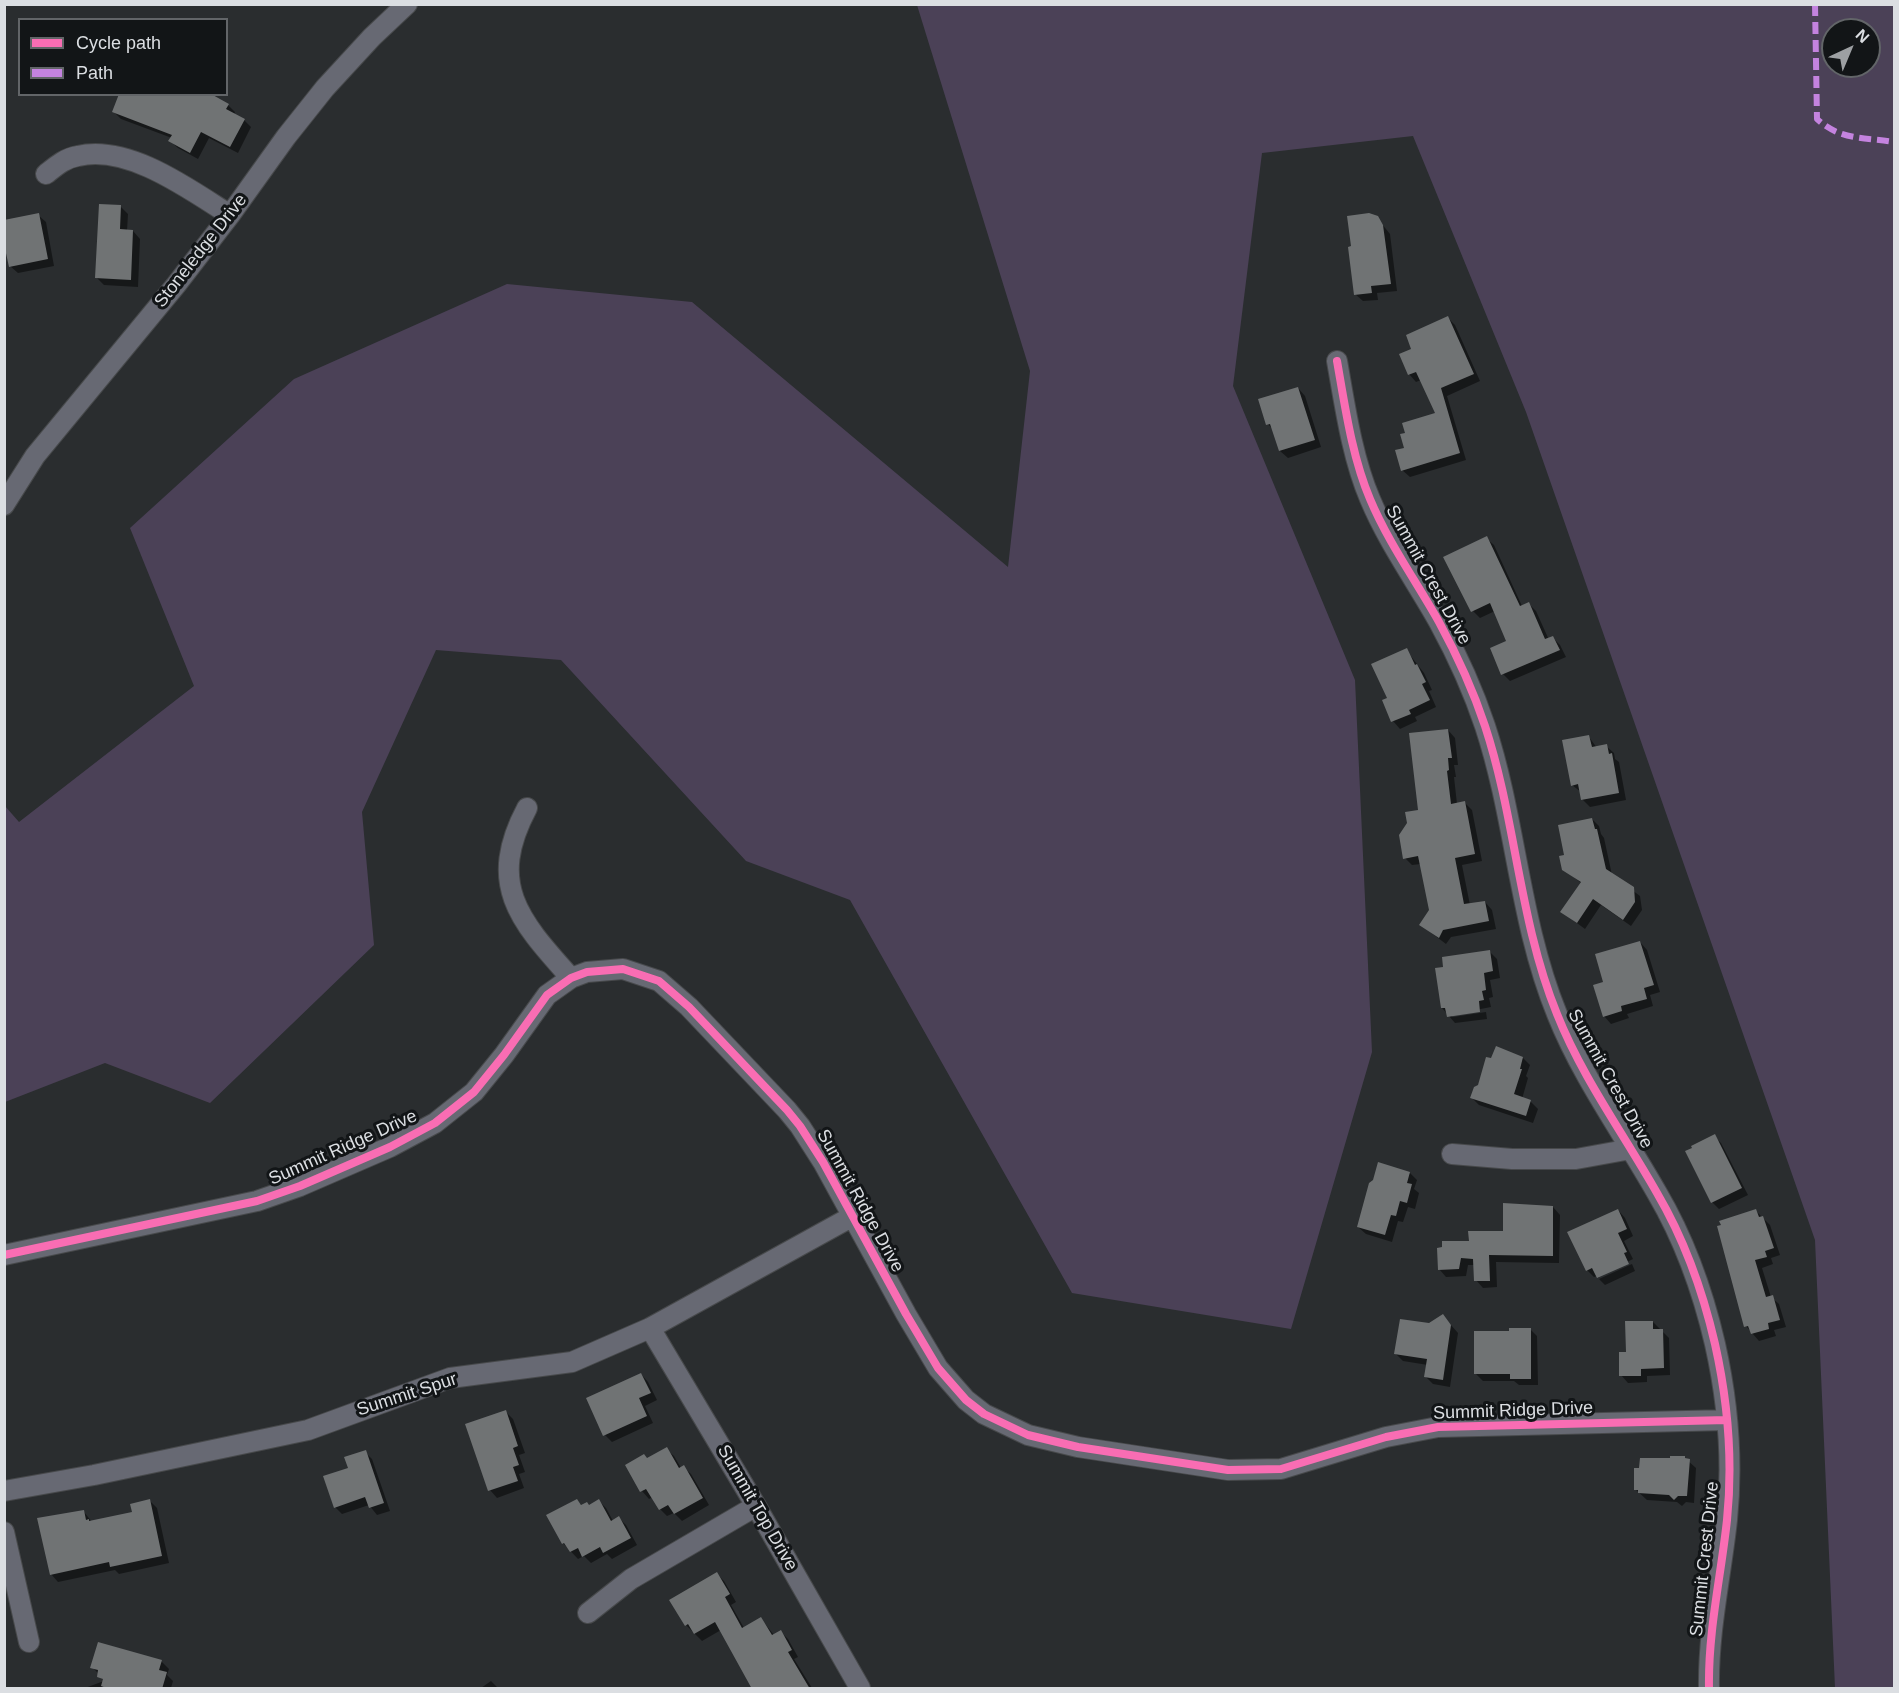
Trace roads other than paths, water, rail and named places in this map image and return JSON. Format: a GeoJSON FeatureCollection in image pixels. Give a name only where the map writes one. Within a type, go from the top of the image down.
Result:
{"type":"FeatureCollection","features":[{"type":"Feature","properties":{"kind":"street","name":"Stoneledge Drive"},"geometry":{"type":"LineString","coordinates":[[4,506],[35,456],[176,285],[325,88],[372,37],[407,4]]}},
{"type":"Feature","properties":{"kind":"street"},"geometry":{"type":"LineString","coordinates":[[46,174],[61,162],[76,156],[95,153],[118,156],[168,177],[230,215]]}},
{"type":"Feature","properties":{"kind":"street","name":"Summit Crest Drive"},"geometry":{"type":"LineString","coordinates":[[1337,361],[1357,464],[1370,500],[1455,653],[1484,724],[1497,767],[1538,958],[1557,1014],[1576,1055],[1659,1196],[1678,1234],[1701,1294],[1715,1344],[1724,1392],[1730,1481],[1711,1633],[1708,1689]]}},
{"type":"Feature","properties":{"kind":"street"},"geometry":{"type":"LineString","coordinates":[[527,808],[515,833],[509,853],[511,893],[522,918],[542,946],[571,978]]}},
{"type":"Feature","properties":{"kind":"street","name":"Summit Ridge Drive"},"geometry":{"type":"LineString","coordinates":[[4,1255],[257,1201],[300,1186],[390,1146],[435,1123],[474,1092],[547,995],[571,978],[587,972],[623,969],[660,981],[689,1007],[800,1126],[853,1216],[921,1341],[951,1384],[966,1400],[1005,1426],[1028,1435],[1100,1450],[1228,1470],[1281,1468],[1386,1437],[1438,1427],[1727,1420]]}},
{"type":"Feature","properties":{"kind":"street"},"geometry":{"type":"LineString","coordinates":[[1452,1154],[1512,1159],[1576,1159],[1631,1149]]}},
{"type":"Feature","properties":{"kind":"street","name":"Summit Spur"},"geometry":{"type":"LineString","coordinates":[[4,1491],[94,1475],[308,1430],[450,1378],[573,1362],[650,1328],[853,1216]]}},
{"type":"Feature","properties":{"kind":"street","name":"Summit Top Drive"},"geometry":{"type":"LineString","coordinates":[[650,1328],[756,1506],[860,1689]]}},
{"type":"Feature","properties":{"kind":"street"},"geometry":{"type":"LineString","coordinates":[[588,1613],[632,1579],[756,1506]]}},
{"type":"Feature","properties":{"kind":"street"},"geometry":{"type":"LineString","coordinates":[[4,1532],[29,1642]]}}]}
